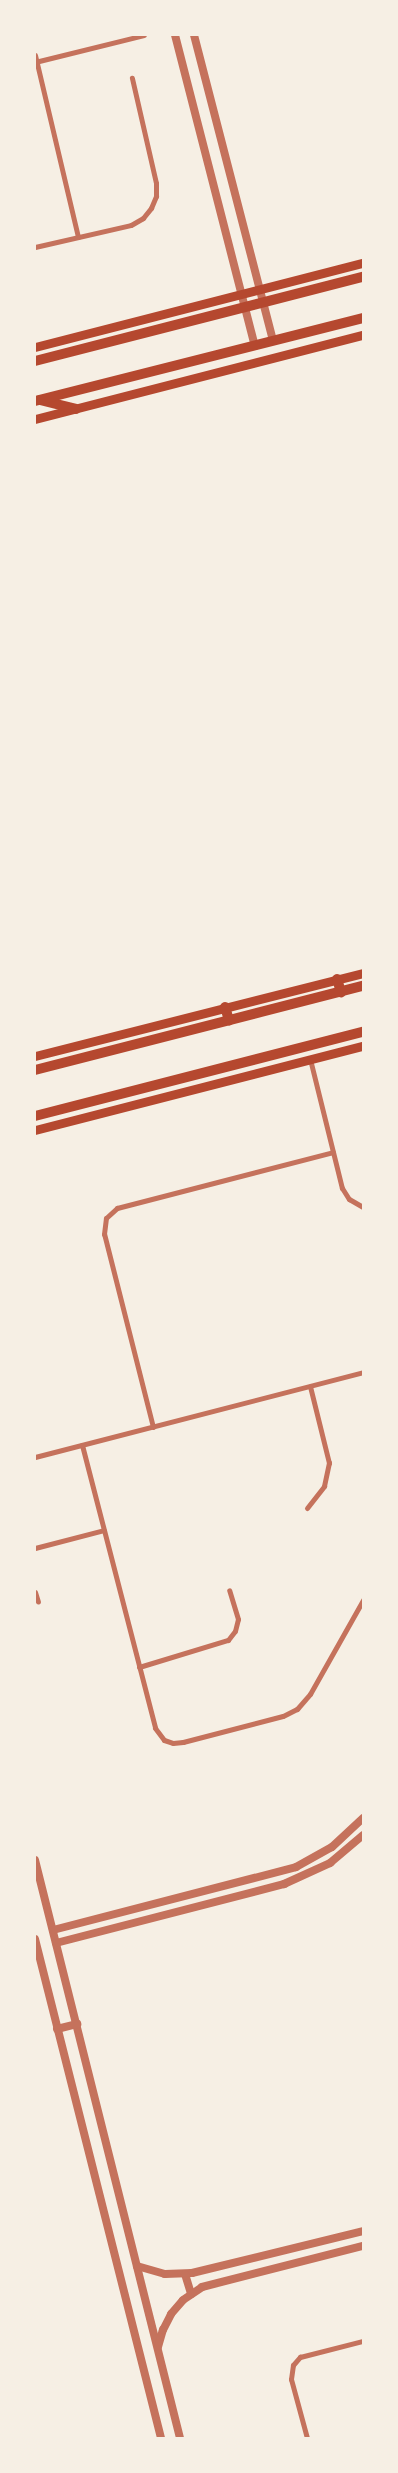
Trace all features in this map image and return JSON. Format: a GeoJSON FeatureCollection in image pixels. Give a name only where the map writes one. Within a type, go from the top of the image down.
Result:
{"type":"FeatureCollection","features":[{"type":"Feature","properties":{"kind":"main road"},"geometry":{"type":"LineString","coordinates":[[35,347],[363,263]]}},
{"type":"Feature","properties":{"kind":"main road"},"geometry":{"type":"LineString","coordinates":[[35,361],[363,276]]}},
{"type":"Feature","properties":{"kind":"main road"},"geometry":{"type":"LineString","coordinates":[[37,400],[363,318]]}},
{"type":"Feature","properties":{"kind":"main road"},"geometry":{"type":"LineString","coordinates":[[35,420],[363,335]]}},
{"type":"Feature","properties":{"kind":"main road"},"geometry":{"type":"LineString","coordinates":[[37,400],[76,409]]}},
{"type":"Feature","properties":{"kind":"main road"},"geometry":{"type":"LineString","coordinates":[[35,1056],[363,973]]}},
{"type":"Feature","properties":{"kind":"main road"},"geometry":{"type":"LineString","coordinates":[[337,979],[341,992]]}},
{"type":"Feature","properties":{"kind":"main road"},"geometry":{"type":"LineString","coordinates":[[35,1070],[363,986]]}},
{"type":"Feature","properties":{"kind":"main road"},"geometry":{"type":"LineString","coordinates":[[225,1007],[229,1020]]}},
{"type":"Feature","properties":{"kind":"main road"},"geometry":{"type":"LineString","coordinates":[[35,1116],[363,1032]]}},
{"type":"Feature","properties":{"kind":"main road"},"geometry":{"type":"LineString","coordinates":[[35,1130],[363,1046]]}},
{"type":"Feature","properties":{"kind":"street"},"geometry":{"type":"LineString","coordinates":[[36,62],[144,35]]}},
{"type":"Feature","properties":{"kind":"street"},"geometry":{"type":"LineString","coordinates":[[175,35],[255,346]]}},
{"type":"Feature","properties":{"kind":"street"},"geometry":{"type":"LineString","coordinates":[[194,35],[272,342]]}},
{"type":"Feature","properties":{"kind":"street"},"geometry":{"type":"LineString","coordinates":[[35,55],[78,237]]}},
{"type":"Feature","properties":{"kind":"street"},"geometry":{"type":"LineString","coordinates":[[35,247],[131,225],[147,213],[154,202],[156,182],[132,78]]}},
{"type":"Feature","properties":{"kind":"street"},"geometry":{"type":"LineString","coordinates":[[310,1059],[342,1188],[349,1199],[363,1207]]}},
{"type":"Feature","properties":{"kind":"street"},"geometry":{"type":"LineString","coordinates":[[153,1427],[104,1230],[106,1218],[112,1210],[333,1152]]}},
{"type":"Feature","properties":{"kind":"street"},"geometry":{"type":"LineString","coordinates":[[35,1457],[363,1372]]}},
{"type":"Feature","properties":{"kind":"street"},"geometry":{"type":"LineString","coordinates":[[307,1508],[324,1486],[329,1463],[310,1386]]}},
{"type":"Feature","properties":{"kind":"street"},"geometry":{"type":"LineString","coordinates":[[82,1445],[155,1728],[160,1737],[173,1744],[283,1716],[297,1709],[310,1694],[363,1600]]}},
{"type":"Feature","properties":{"kind":"street"},"geometry":{"type":"LineString","coordinates":[[35,1548],[104,1530]]}},
{"type":"Feature","properties":{"kind":"street"},"geometry":{"type":"LineString","coordinates":[[139,1667],[228,1640],[235,1631],[238,1620],[229,1590]]}},
{"type":"Feature","properties":{"kind":"street"},"geometry":{"type":"LineString","coordinates":[[35,1592],[38,1602]]}},
{"type":"Feature","properties":{"kind":"street"},"geometry":{"type":"LineString","coordinates":[[53,1930],[296,1867],[332,1846],[363,1818]]}},
{"type":"Feature","properties":{"kind":"street"},"geometry":{"type":"LineString","coordinates":[[56,1944],[284,1884],[330,1862],[363,1835]]}},
{"type":"Feature","properties":{"kind":"street"},"geometry":{"type":"LineString","coordinates":[[35,1860],[180,2438]]}},
{"type":"Feature","properties":{"kind":"street"},"geometry":{"type":"LineString","coordinates":[[35,1939],[161,2438]]}},
{"type":"Feature","properties":{"kind":"street"},"geometry":{"type":"LineString","coordinates":[[57,2029],[77,2024]]}},
{"type":"Feature","properties":{"kind":"street"},"geometry":{"type":"LineString","coordinates":[[137,2266],[155,2272],[185,2274],[363,2230]]}},
{"type":"Feature","properties":{"kind":"street"},"geometry":{"type":"LineString","coordinates":[[158,2349],[166,2322],[177,2307],[202,2287],[363,2246]]}},
{"type":"Feature","properties":{"kind":"street"},"geometry":{"type":"LineString","coordinates":[[185,2274],[191,2294]]}},
{"type":"Feature","properties":{"kind":"street"},"geometry":{"type":"LineString","coordinates":[[307,2438],[291,2379],[293,2365],[300,2358],[363,2341]]}}]}
